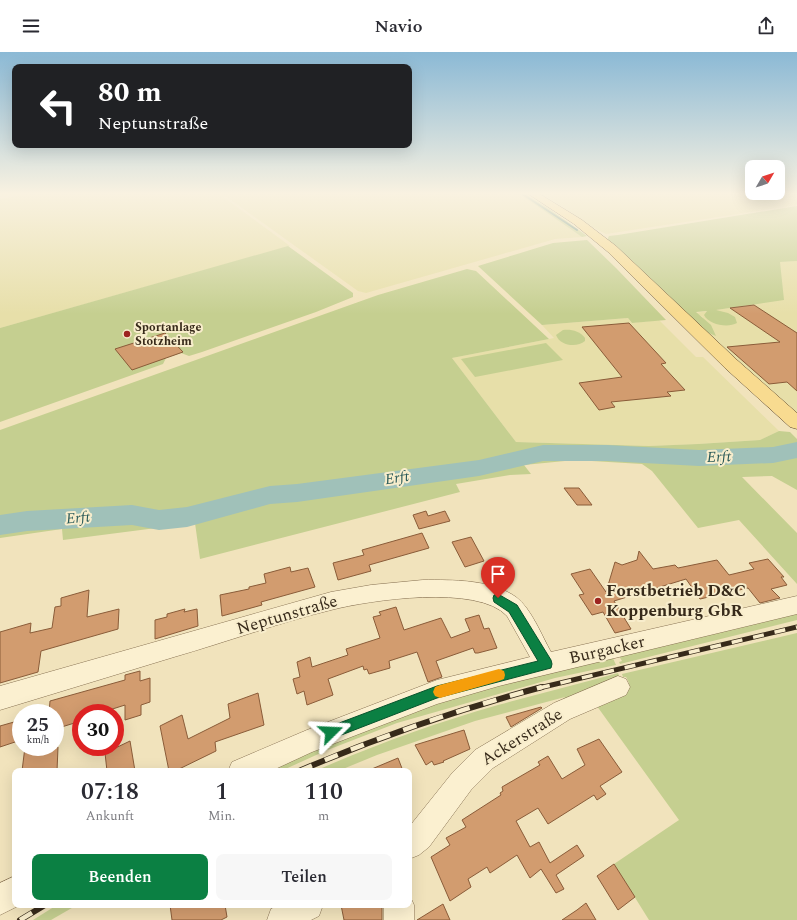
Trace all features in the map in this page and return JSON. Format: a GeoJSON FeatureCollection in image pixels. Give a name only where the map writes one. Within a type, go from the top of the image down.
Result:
{"type":"FeatureCollection","features":[{"type":"Feature","properties":{"kind":"main road"},"geometry":{"type":"LineString","coordinates":[[593,234],[607,245],[731,364],[797,423]]}},
{"type":"Feature","properties":{"kind":"street","name":"Neptunstraße"},"geometry":{"type":"LineString","coordinates":[[0,698],[331,601],[407,590],[446,589],[467,591],[488,595],[505,602],[517,614],[546,664]]}},
{"type":"Feature","properties":{"kind":"street","name":"Burgacker"},"geometry":{"type":"LineString","coordinates":[[248,768],[306,742],[412,701],[459,686],[797,605]]}},
{"type":"Feature","properties":{"kind":"street","name":"Ackerstraße"},"geometry":{"type":"LineString","coordinates":[[412,843],[419,837],[462,781],[484,759],[562,711],[618,687]]}},
{"type":"Feature","properties":{"kind":"street"},"geometry":{"type":"LineString","coordinates":[[0,900],[12,893]]}},
{"type":"Feature","properties":{"kind":"street"},"geometry":{"type":"LineString","coordinates":[[282,920],[303,908]]}},
{"type":"Feature","properties":{"kind":"street"},"geometry":{"type":"LineString","coordinates":[[399,908],[399,920]]}},
{"type":"Feature","properties":{"kind":"shaded area"},"geometry":{"type":"Polygon","coordinates":[[[0,234],[273,234],[290,246],[0,328],[0,234]]]}},
{"type":"Feature","properties":{"kind":"shaded area"},"geometry":{"type":"Polygon","coordinates":[[[278,234],[577,234],[582,237],[555,239],[366,293],[358,291],[278,234]]]}},
{"type":"Feature","properties":{"kind":"shaded area"},"geometry":{"type":"Polygon","coordinates":[[[797,261],[797,413],[699,329],[703,317],[695,313],[730,308],[780,262],[797,261]]]}},
{"type":"Feature","properties":{"kind":"shaded area"},"geometry":{"type":"Polygon","coordinates":[[[628,318],[632,323],[659,320],[696,357],[703,357],[779,431],[760,440],[698,444],[649,446],[516,442],[452,358],[554,338],[542,325],[628,318]]]}},
{"type":"Feature","properties":{"kind":"green space"},"geometry":{"type":"Polygon","coordinates":[[[577,234],[584,234],[587,236],[582,237],[577,234]]]}},
{"type":"Feature","properties":{"kind":"green space"},"geometry":{"type":"Polygon","coordinates":[[[627,234],[797,234],[797,261],[780,262],[784,300],[716,310],[728,313],[735,317],[737,323],[733,325],[719,325],[706,318],[704,315],[707,311],[696,312],[711,325],[716,336],[699,329],[607,240],[609,236],[627,234]]]}},
{"type":"Feature","properties":{"kind":"green space"},"geometry":{"type":"Polygon","coordinates":[[[587,240],[666,320],[632,323],[628,318],[542,325],[478,266],[553,243],[587,240]]]}},
{"type":"Feature","properties":{"kind":"green space","name":"Sportanlage Stotzheim"},"geometry":{"type":"Polygon","coordinates":[[[288,246],[353,293],[353,297],[316,312],[202,352],[189,356],[181,353],[166,358],[163,364],[0,422],[0,328],[288,246]]]}},
{"type":"Feature","properties":{"kind":"green space"},"geometry":{"type":"Polygon","coordinates":[[[467,269],[476,271],[549,339],[452,358],[516,442],[649,446],[760,440],[779,431],[790,432],[797,439],[797,490],[772,476],[742,477],[797,533],[797,584],[739,520],[698,528],[652,471],[642,464],[575,460],[524,465],[531,474],[510,475],[456,484],[460,492],[200,559],[195,523],[63,540],[62,529],[0,538],[0,430],[378,295],[467,269]]]}},
{"type":"Feature","properties":{"kind":"green space"},"geometry":{"type":"Polygon","coordinates":[[[563,330],[578,332],[585,338],[585,341],[578,345],[569,345],[561,342],[556,335],[563,330]]]}},
{"type":"Feature","properties":{"kind":"green space"},"geometry":{"type":"Polygon","coordinates":[[[546,343],[563,360],[475,377],[461,359],[546,343]]]}},
{"type":"Feature","properties":{"kind":"green space"},"geometry":{"type":"Polygon","coordinates":[[[797,613],[797,620],[620,664],[619,662],[622,661],[619,656],[797,613]]]}},
{"type":"Feature","properties":{"kind":"green space"},"geometry":{"type":"Polygon","coordinates":[[[797,633],[797,920],[649,920],[614,864],[679,820],[594,702],[629,683],[626,677],[623,677],[622,674],[797,633]]]}},
{"type":"Feature","properties":{"kind":"green space"},"geometry":{"type":"Polygon","coordinates":[[[612,656],[616,665],[555,678],[397,723],[325,751],[288,768],[263,768],[413,708],[612,656]]]}},
{"type":"Feature","properties":{"kind":"green space"},"geometry":{"type":"Polygon","coordinates":[[[618,673],[620,678],[550,710],[565,697],[475,721],[377,755],[345,768],[322,768],[382,743],[451,719],[618,673]]]}},
{"type":"Feature","properties":{"kind":"green space"},"geometry":{"type":"Polygon","coordinates":[[[52,908],[72,908],[51,920],[33,920],[52,908]]]}},
{"type":"Feature","properties":{"kind":"building"},"geometry":{"type":"Polygon","coordinates":[[[754,305],[797,333],[797,391],[787,382],[769,384],[727,347],[780,342],[730,308],[754,305]]]}},
{"type":"Feature","properties":{"kind":"building"},"geometry":{"type":"Polygon","coordinates":[[[629,323],[666,363],[661,364],[685,390],[667,392],[671,396],[611,402],[615,407],[599,410],[579,383],[622,377],[582,327],[629,323]]]}},
{"type":"Feature","properties":{"kind":"building"},"geometry":{"type":"Polygon","coordinates":[[[165,333],[183,352],[132,370],[115,349],[165,333]]]}},
{"type":"Feature","properties":{"kind":"building"},"geometry":{"type":"Polygon","coordinates":[[[564,488],[579,488],[592,505],[577,505],[564,488]]]}},
{"type":"Feature","properties":{"kind":"building"},"geometry":{"type":"Polygon","coordinates":[[[426,511],[428,516],[445,511],[450,521],[419,529],[413,515],[426,511]]]}},
{"type":"Feature","properties":{"kind":"building"},"geometry":{"type":"Polygon","coordinates":[[[422,533],[429,548],[369,565],[371,571],[338,580],[333,563],[364,555],[362,550],[422,533]]]}},
{"type":"Feature","properties":{"kind":"building"},"geometry":{"type":"Polygon","coordinates":[[[471,537],[484,561],[465,567],[452,542],[471,537]]]}},
{"type":"Feature","properties":{"kind":"building"},"geometry":{"type":"Polygon","coordinates":[[[639,551],[653,569],[675,565],[678,568],[717,560],[729,575],[754,569],[749,563],[768,559],[784,577],[781,577],[787,585],[771,589],[780,598],[760,603],[748,588],[700,599],[686,579],[614,601],[631,629],[615,633],[603,612],[592,615],[579,595],[584,594],[571,574],[590,569],[606,592],[615,562],[622,565],[637,560],[639,551]]]}},
{"type":"Feature","properties":{"kind":"building"},"geometry":{"type":"Polygon","coordinates":[[[290,567],[291,572],[308,568],[315,587],[261,602],[262,605],[222,616],[220,595],[249,589],[249,587],[266,583],[264,574],[290,567]]]}},
{"type":"Feature","properties":{"kind":"building"},"geometry":{"type":"Polygon","coordinates":[[[89,590],[87,617],[119,609],[118,629],[41,651],[38,672],[0,683],[0,632],[31,623],[30,633],[52,628],[55,607],[61,606],[61,598],[89,590]]]}},
{"type":"Feature","properties":{"kind":"building"},"geometry":{"type":"Polygon","coordinates":[[[396,607],[404,630],[441,618],[451,638],[470,631],[465,619],[479,615],[484,629],[489,628],[497,648],[475,653],[473,648],[436,661],[442,677],[428,682],[417,652],[389,661],[390,668],[369,674],[367,669],[364,670],[363,666],[328,679],[333,695],[307,705],[304,691],[297,694],[293,679],[300,677],[297,662],[310,657],[312,667],[348,655],[346,649],[380,638],[373,617],[381,615],[379,612],[396,607]]]}},
{"type":"Feature","properties":{"kind":"building"},"geometry":{"type":"Polygon","coordinates":[[[185,609],[184,612],[197,609],[198,626],[155,639],[155,620],[167,617],[167,614],[185,609]]]}},
{"type":"Feature","properties":{"kind":"building"},"geometry":{"type":"Polygon","coordinates":[[[140,671],[140,681],[150,678],[150,702],[141,705],[141,715],[125,720],[124,704],[72,704],[72,724],[64,726],[64,704],[50,704],[50,701],[125,680],[125,675],[140,671]]]}},
{"type":"Feature","properties":{"kind":"building"},"geometry":{"type":"Polygon","coordinates":[[[258,693],[264,725],[215,742],[216,751],[181,768],[168,768],[160,726],[182,715],[188,739],[230,718],[228,704],[258,693]]]}},
{"type":"Feature","properties":{"kind":"building"},"geometry":{"type":"Polygon","coordinates":[[[541,707],[542,708],[511,727],[506,717],[541,707]]]}},
{"type":"Feature","properties":{"kind":"building"},"geometry":{"type":"Polygon","coordinates":[[[12,723],[12,743],[0,747],[0,726],[12,723]]]}},
{"type":"Feature","properties":{"kind":"building"},"geometry":{"type":"Polygon","coordinates":[[[464,730],[470,749],[443,761],[444,762],[434,765],[432,761],[426,765],[415,745],[464,730]]]}},
{"type":"Feature","properties":{"kind":"building"},"geometry":{"type":"Polygon","coordinates":[[[599,739],[622,772],[600,786],[606,794],[597,800],[594,795],[548,824],[538,808],[516,821],[530,847],[539,842],[550,863],[577,845],[584,856],[556,875],[564,889],[556,893],[541,869],[530,878],[517,855],[490,873],[487,867],[468,879],[471,887],[450,901],[431,857],[450,845],[446,838],[466,827],[462,820],[501,795],[500,793],[503,791],[502,787],[540,765],[538,762],[548,756],[562,779],[585,765],[577,749],[599,739]]]}},
{"type":"Feature","properties":{"kind":"building"},"geometry":{"type":"Polygon","coordinates":[[[130,741],[134,768],[107,768],[105,756],[124,756],[124,744],[130,741]]]}},
{"type":"Feature","properties":{"kind":"building"},"geometry":{"type":"Polygon","coordinates":[[[24,756],[58,756],[57,768],[22,768],[24,756]]]}},
{"type":"Feature","properties":{"kind":"building"},"geometry":{"type":"Polygon","coordinates":[[[398,758],[402,768],[374,768],[398,758]]]}},
{"type":"Feature","properties":{"kind":"building"},"geometry":{"type":"Polygon","coordinates":[[[614,864],[635,897],[618,910],[597,876],[614,864]]]}},
{"type":"Feature","properties":{"kind":"building"},"geometry":{"type":"Polygon","coordinates":[[[586,903],[596,920],[562,920],[577,910],[586,903]]]}},
{"type":"Feature","properties":{"kind":"building"},"geometry":{"type":"Polygon","coordinates":[[[443,904],[450,920],[417,920],[443,904]]]}},
{"type":"Feature","properties":{"kind":"building"},"geometry":{"type":"Polygon","coordinates":[[[170,908],[226,908],[227,917],[221,920],[172,920],[170,908]]]}},
{"type":"Feature","properties":{"kind":"building"},"geometry":{"type":"Polygon","coordinates":[[[342,908],[382,908],[382,920],[344,920],[342,908]]]}},
{"type":"Feature","properties":{"kind":"waterway","name":"Erft"},"geometry":{"type":"LineString","coordinates":[[0,525],[27,521],[132,515],[159,520],[187,517],[270,495],[297,493],[479,468],[543,453],[607,453],[699,458],[773,455],[797,450]]}},
{"type":"Feature","properties":{"kind":"railway"},"geometry":{"type":"LineString","coordinates":[[539,688],[797,627]]}},
{"type":"Feature","properties":{"kind":"railway"},"geometry":{"type":"LineString","coordinates":[[306,768],[419,724],[542,687]]}},
{"type":"Feature","properties":{"kind":"railway"},"geometry":{"type":"LineString","coordinates":[[20,920],[40,908]]}},
{"type":"Feature","properties":{"kind":"slow traffic"},"geometry":{"type":"LineString","coordinates":[[440,692],[499,675]]}},
{"type":"Feature","properties":{"kind":"place","name":"Sportanlage Stotzheim"},"geometry":{"type":"Point","coordinates":[127,334]}},
{"type":"Feature","properties":{"kind":"place","name":"Forstbetrieb D&C Koppenburg GbR"},"geometry":{"type":"Point","coordinates":[598,601]}},
{"type":"Feature","properties":{"kind":"route"},"geometry":{"type":"LineString","coordinates":[[331,732],[437,692],[546,664],[513,608],[498,598]]}}]}
